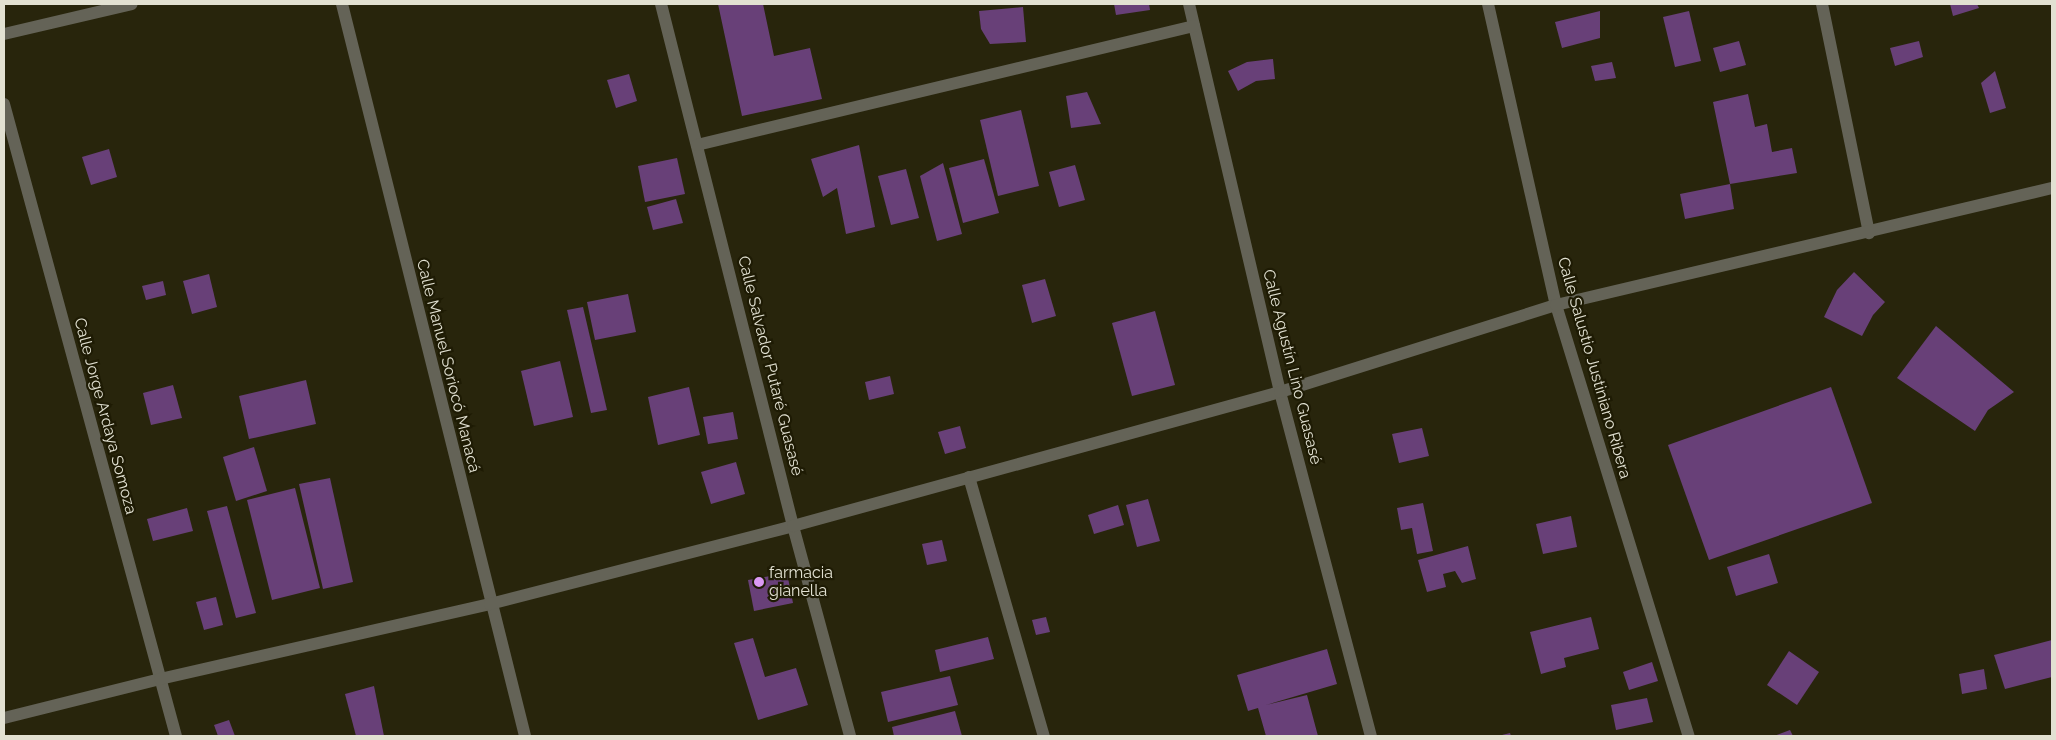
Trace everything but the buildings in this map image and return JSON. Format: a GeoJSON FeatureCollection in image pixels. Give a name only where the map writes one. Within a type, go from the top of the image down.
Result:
{"type":"FeatureCollection","features":[{"type":"Feature","properties":{"kind":"street"},"geometry":{"type":"LineString","coordinates":[[4,34],[132,4]]}},
{"type":"Feature","properties":{"kind":"street","name":"Calle Manuel Soriocó Manacá"},"geometry":{"type":"LineString","coordinates":[[342,4],[490,604],[525,736]]}},
{"type":"Feature","properties":{"kind":"street","name":"Calle Salvador Putaré Guasasé"},"geometry":{"type":"LineString","coordinates":[[661,4],[793,526],[850,736]]}},
{"type":"Feature","properties":{"kind":"street","name":"Calle Agustín Lino Guasasé"},"geometry":{"type":"LineString","coordinates":[[1189,4],[1280,392],[1371,736]]}},
{"type":"Feature","properties":{"kind":"street","name":"Calle Salustio Justiniano Ribera"},"geometry":{"type":"LineString","coordinates":[[1488,4],[1556,305],[1688,736]]}},
{"type":"Feature","properties":{"kind":"street"},"geometry":{"type":"LineString","coordinates":[[1822,4],[1869,233]]}},
{"type":"Feature","properties":{"kind":"street"},"geometry":{"type":"LineString","coordinates":[[697,145],[1194,26]]}},
{"type":"Feature","properties":{"kind":"street","name":"Calle Jorge Ardaya Somoza"},"geometry":{"type":"LineString","coordinates":[[4,104],[176,736]]}},
{"type":"Feature","properties":{"kind":"street"},"geometry":{"type":"LineString","coordinates":[[4,718],[160,679],[490,604],[793,526],[1280,392],[1556,305],[1869,233],[2052,188]]}},
{"type":"Feature","properties":{"kind":"street"},"geometry":{"type":"LineString","coordinates":[[969,478],[1044,736]]}},
{"type":"Feature","properties":{"kind":"place","name":"farmacia gianella"},"geometry":{"type":"Point","coordinates":[759,582]}}]}
